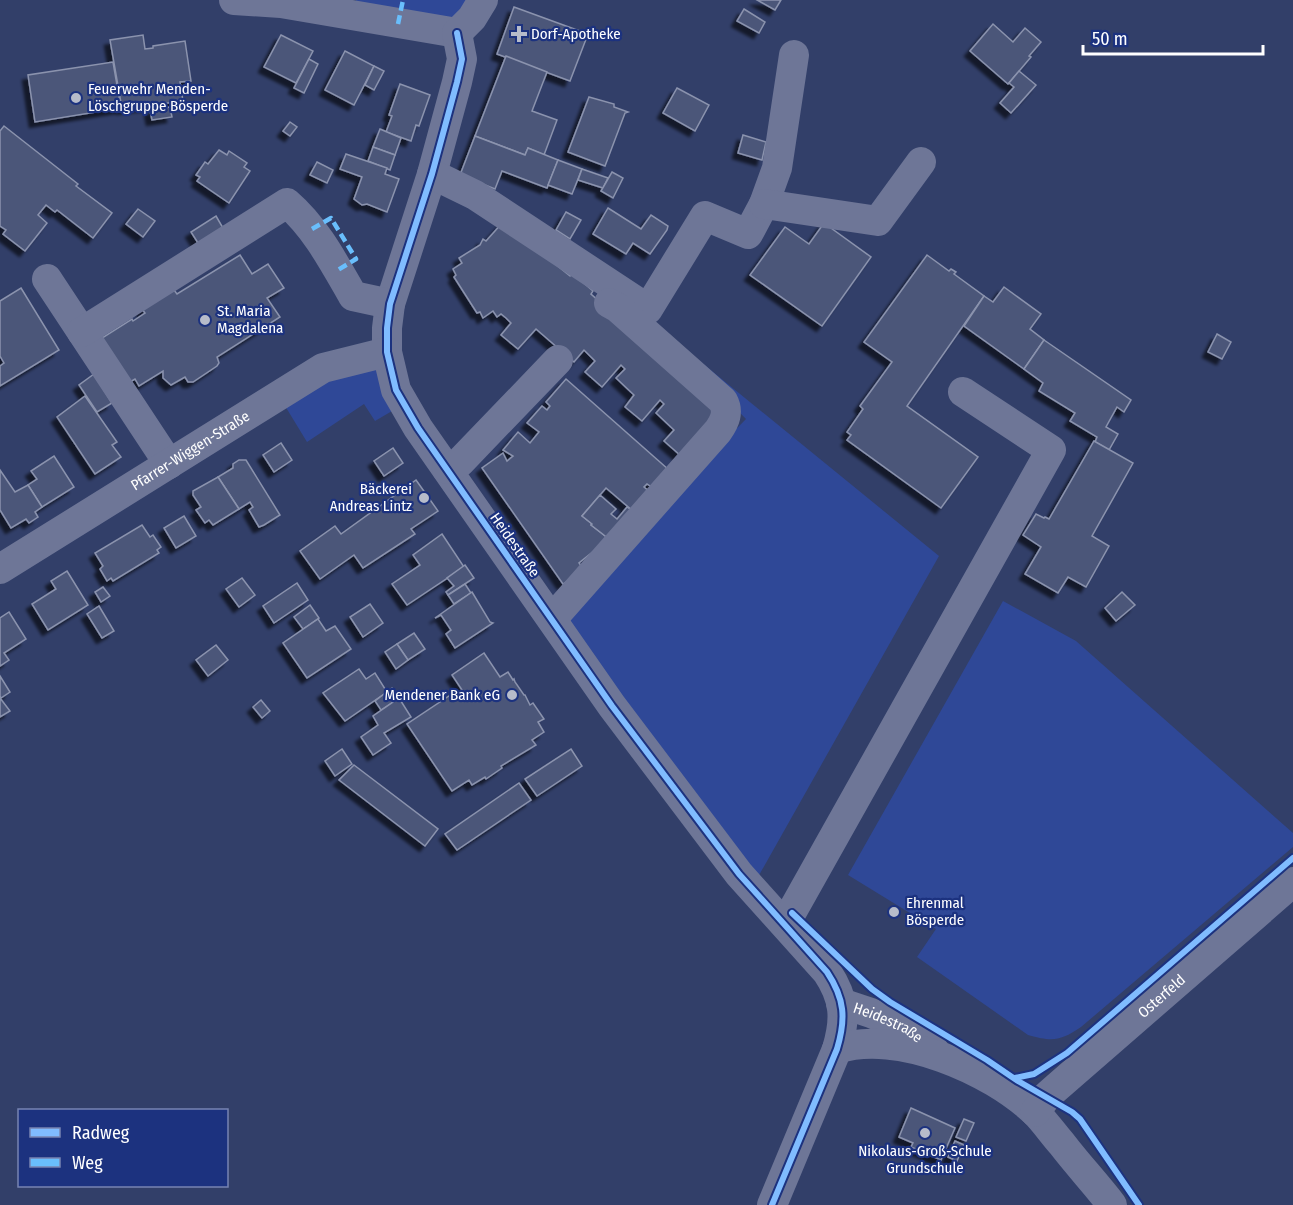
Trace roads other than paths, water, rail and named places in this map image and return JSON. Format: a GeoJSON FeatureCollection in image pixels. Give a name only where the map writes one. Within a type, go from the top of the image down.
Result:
{"type":"FeatureCollection","features":[{"type":"Feature","properties":{"kind":"street"},"geometry":{"type":"LineString","coordinates":[[234,0],[281,3],[458,33],[472,18],[483,0]]}},
{"type":"Feature","properties":{"kind":"street","name":"Heidestraße"},"geometry":{"type":"LineString","coordinates":[[458,33],[462,59],[432,174],[390,304],[387,351],[396,390],[418,428],[612,706],[739,874],[827,972],[835,984],[841,1003],[906,1028],[941,1056]]}},
{"type":"Feature","properties":{"kind":"street"},"geometry":{"type":"LineString","coordinates":[[432,174],[475,195],[504,213],[648,309],[705,216],[748,234],[764,204],[777,168],[794,55]]}},
{"type":"Feature","properties":{"kind":"street"},"geometry":{"type":"LineString","coordinates":[[764,204],[878,221],[921,162]]}},
{"type":"Feature","properties":{"kind":"street"},"geometry":{"type":"LineString","coordinates":[[82,333],[287,203],[302,216],[312,229],[353,296],[390,304]]}},
{"type":"Feature","properties":{"kind":"street"},"geometry":{"type":"LineString","coordinates":[[47,279],[170,464]]}},
{"type":"Feature","properties":{"kind":"street"},"geometry":{"type":"LineString","coordinates":[[552,619],[725,422],[726,413],[723,401],[618,308],[612,303],[606,303]]}},
{"type":"Feature","properties":{"kind":"street","name":"Pfarrer-Wiggen-Straße"},"geometry":{"type":"LineString","coordinates":[[0,569],[323,368],[387,351]]}},
{"type":"Feature","properties":{"kind":"street"},"geometry":{"type":"LineString","coordinates":[[447,469],[460,462],[558,360]]}},
{"type":"Feature","properties":{"kind":"street"},"geometry":{"type":"LineString","coordinates":[[785,924],[1051,450],[963,392]]}},
{"type":"Feature","properties":{"kind":"street","name":"Osterfeld"},"geometry":{"type":"LineString","coordinates":[[1035,1113],[1047,1096],[1293,882]]}},
{"type":"Feature","properties":{"kind":"street"},"geometry":{"type":"LineString","coordinates":[[772,1205],[837,1049],[844,1016],[841,1003]]}},
{"type":"Feature","properties":{"kind":"street","name":"Heidestraße"},"geometry":{"type":"LineString","coordinates":[[837,1049],[860,1043],[875,1043],[941,1056],[978,1073],[1035,1113],[1112,1205]]}},
{"type":"Feature","properties":{"kind":"place","name":"Dorf-Apotheke"},"geometry":{"type":"Point","coordinates":[519,34]}},
{"type":"Feature","properties":{"kind":"place","name":"Feuerwehr Menden- Löschgruppe Bösperde"},"geometry":{"type":"Point","coordinates":[76,98]}},
{"type":"Feature","properties":{"kind":"place","name":"St. Maria Magdalena"},"geometry":{"type":"Point","coordinates":[205,320]}},
{"type":"Feature","properties":{"kind":"place","name":"Bäckerei Andreas Lintz"},"geometry":{"type":"Point","coordinates":[424,498]}},
{"type":"Feature","properties":{"kind":"place","name":"Mendener Bank eG"},"geometry":{"type":"Point","coordinates":[512,695]}},
{"type":"Feature","properties":{"kind":"place","name":"Ehrenmal Bösperde"},"geometry":{"type":"Point","coordinates":[894,912]}},
{"type":"Feature","properties":{"kind":"place","name":"Nikolaus-Groß-Schule Grundschule"},"geometry":{"type":"Point","coordinates":[925,1133]}}]}
